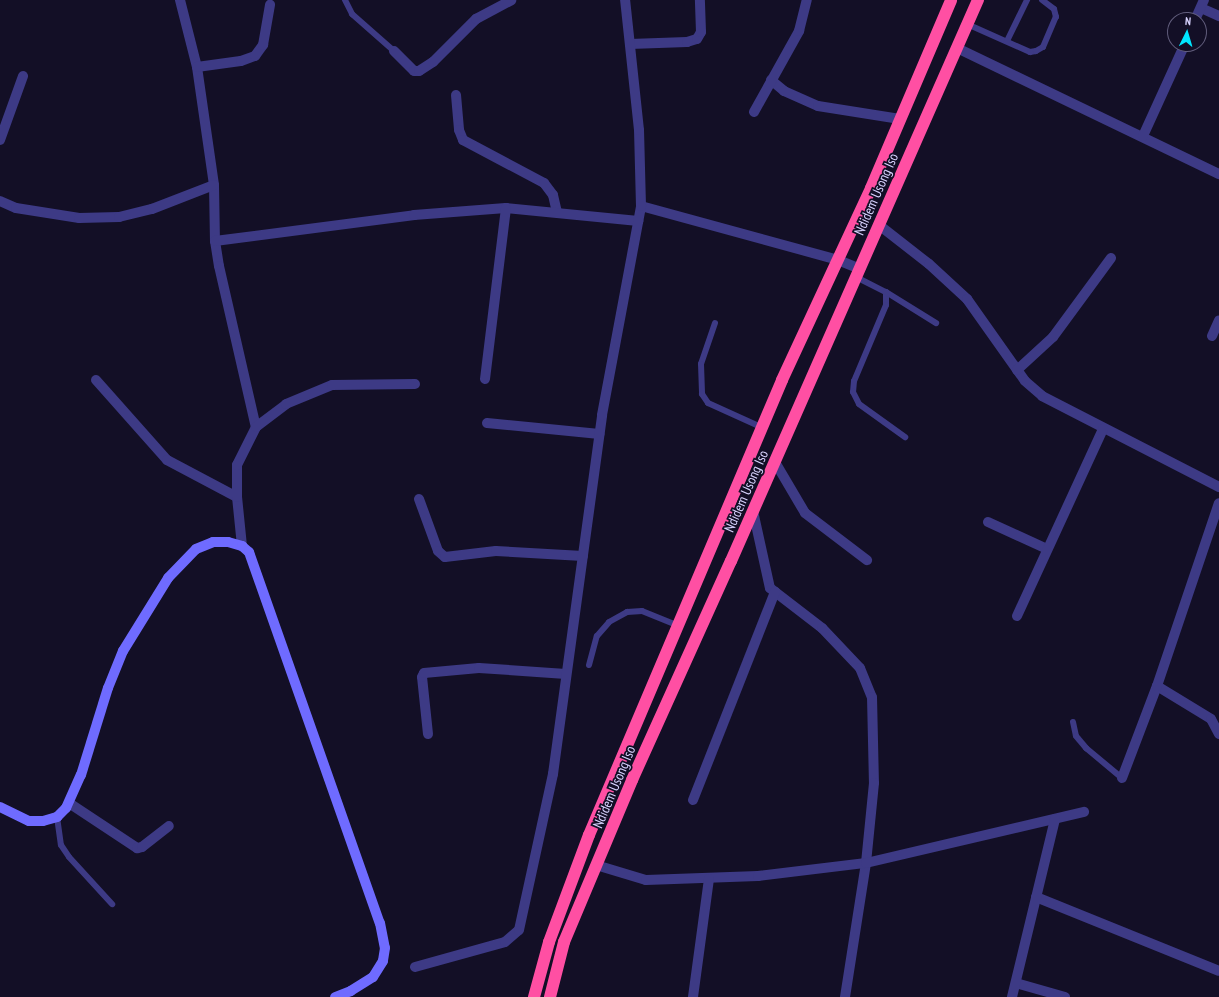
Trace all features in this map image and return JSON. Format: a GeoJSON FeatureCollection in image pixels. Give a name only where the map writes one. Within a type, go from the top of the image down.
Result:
{"type":"FeatureCollection","features":[{"type":"Feature","properties":{"kind":"highway","name":"Ndidem Usong Iso"},"geometry":{"type":"LineString","coordinates":[[534,997],[549,942],[589,835],[763,428],[782,380],[838,260],[951,0]]}},
{"type":"Feature","properties":{"kind":"highway","name":"Ndidem Usong Iso"},"geometry":{"type":"LineString","coordinates":[[550,997],[564,942],[596,865],[978,0]]}},
{"type":"Feature","properties":{"kind":"street"},"geometry":{"type":"LineString","coordinates":[[180,0],[197,67],[214,185],[215,241],[256,427]]}},
{"type":"Feature","properties":{"kind":"street"},"geometry":{"type":"LineString","coordinates":[[394,51],[414,71],[419,71],[433,62],[476,19],[498,3],[510,0]]}},
{"type":"Feature","properties":{"kind":"street"},"geometry":{"type":"LineString","coordinates":[[415,967],[504,942],[519,930],[553,774],[599,434],[641,206],[639,130],[625,0]]}},
{"type":"Feature","properties":{"kind":"street"},"geometry":{"type":"LineString","coordinates":[[630,44],[687,42],[697,39],[701,32],[700,0]]}},
{"type":"Feature","properties":{"kind":"street"},"geometry":{"type":"LineString","coordinates":[[754,112],[799,31],[807,0]]}},
{"type":"Feature","properties":{"kind":"street"},"geometry":{"type":"LineString","coordinates":[[1203,4],[1219,16]]}},
{"type":"Feature","properties":{"kind":"street"},"geometry":{"type":"LineString","coordinates":[[197,67],[241,61],[255,56],[263,45],[270,5]]}},
{"type":"Feature","properties":{"kind":"street"},"geometry":{"type":"LineString","coordinates":[[957,48],[1143,136],[1219,174]]}},
{"type":"Feature","properties":{"kind":"street"},"geometry":{"type":"LineString","coordinates":[[1143,136],[1180,52]]}},
{"type":"Feature","properties":{"kind":"street"},"geometry":{"type":"LineString","coordinates":[[0,140],[23,76]]}},
{"type":"Feature","properties":{"kind":"street"},"geometry":{"type":"LineString","coordinates":[[771,80],[784,91],[818,106],[900,120]]}},
{"type":"Feature","properties":{"kind":"street"},"geometry":{"type":"LineString","coordinates":[[456,95],[459,130],[463,140],[544,183],[553,196],[557,213]]}},
{"type":"Feature","properties":{"kind":"street"},"geometry":{"type":"LineString","coordinates":[[0,201],[16,208],[79,218],[119,217],[152,209],[214,185]]}},
{"type":"Feature","properties":{"kind":"street"},"geometry":{"type":"LineString","coordinates":[[641,206],[838,260],[858,273]]}},
{"type":"Feature","properties":{"kind":"street"},"geometry":{"type":"LineString","coordinates":[[215,241],[335,224],[506,208],[638,222]]}},
{"type":"Feature","properties":{"kind":"street"},"geometry":{"type":"LineString","coordinates":[[485,379],[506,208]]}},
{"type":"Feature","properties":{"kind":"street"},"geometry":{"type":"LineString","coordinates":[[879,225],[929,264],[967,300],[1017,370],[1042,396],[1102,429],[1219,487]]}},
{"type":"Feature","properties":{"kind":"street"},"geometry":{"type":"LineString","coordinates":[[1017,370],[1054,337],[1111,258]]}},
{"type":"Feature","properties":{"kind":"street"},"geometry":{"type":"LineString","coordinates":[[1212,336],[1219,320]]}},
{"type":"Feature","properties":{"kind":"street"},"geometry":{"type":"LineString","coordinates":[[96,380],[167,460],[237,496]]}},
{"type":"Feature","properties":{"kind":"street"},"geometry":{"type":"LineString","coordinates":[[242,546],[237,496],[237,465],[256,427],[286,404],[332,386],[415,384]]}},
{"type":"Feature","properties":{"kind":"street"},"geometry":{"type":"LineString","coordinates":[[487,423],[599,434]]}},
{"type":"Feature","properties":{"kind":"street"},"geometry":{"type":"LineString","coordinates":[[1017,616],[1102,429]]}},
{"type":"Feature","properties":{"kind":"street"},"geometry":{"type":"LineString","coordinates":[[775,462],[805,513],[867,560]]}},
{"type":"Feature","properties":{"kind":"street"},"geometry":{"type":"LineString","coordinates":[[419,499],[438,551],[445,557],[496,551],[583,556]]}},
{"type":"Feature","properties":{"kind":"street"},"geometry":{"type":"LineString","coordinates":[[1122,778],[1157,686],[1219,503]]}},
{"type":"Feature","properties":{"kind":"street"},"geometry":{"type":"LineString","coordinates":[[753,511],[767,582],[775,592],[822,628],[860,668],[868,683],[872,697],[874,783],[866,863],[845,997]]}},
{"type":"Feature","properties":{"kind":"street"},"geometry":{"type":"LineString","coordinates":[[988,522],[1047,548]]}},
{"type":"Feature","properties":{"kind":"street"},"geometry":{"type":"LineString","coordinates":[[0,807],[29,821],[44,821],[57,817],[69,803],[81,775],[108,688],[123,651],[168,578],[196,550],[213,542],[228,542],[242,546],[249,552],[380,923],[385,948],[383,961],[373,977],[351,991],[335,997]]}},
{"type":"Feature","properties":{"kind":"street"},"geometry":{"type":"LineString","coordinates":[[693,800],[775,592]]}},
{"type":"Feature","properties":{"kind":"street"},"geometry":{"type":"LineString","coordinates":[[428,734],[422,677],[424,673],[479,668],[566,674]]}},
{"type":"Feature","properties":{"kind":"street"},"geometry":{"type":"LineString","coordinates":[[1157,686],[1211,719],[1219,734]]}},
{"type":"Feature","properties":{"kind":"street"},"geometry":{"type":"LineString","coordinates":[[69,803],[137,848],[170,826]]}},
{"type":"Feature","properties":{"kind":"street"},"geometry":{"type":"LineString","coordinates":[[596,865],[637,880],[710,879],[866,863],[1084,812]]}},
{"type":"Feature","properties":{"kind":"street"},"geometry":{"type":"LineString","coordinates":[[1012,997],[1054,820]]}},
{"type":"Feature","properties":{"kind":"street"},"geometry":{"type":"LineString","coordinates":[[693,997],[710,879]]}},
{"type":"Feature","properties":{"kind":"street"},"geometry":{"type":"LineString","coordinates":[[1036,897],[1219,971]]}},
{"type":"Feature","properties":{"kind":"street"},"geometry":{"type":"LineString","coordinates":[[1016,983],[1065,997]]}},
{"type":"Feature","properties":{"kind":"lane"},"geometry":{"type":"LineString","coordinates":[[345,0],[352,14],[394,51]]}},
{"type":"Feature","properties":{"kind":"lane"},"geometry":{"type":"LineString","coordinates":[[1007,41],[1027,0]]}},
{"type":"Feature","properties":{"kind":"lane"},"geometry":{"type":"LineString","coordinates":[[967,24],[1030,52],[1041,49],[1056,13],[1054,9],[1042,0]]}},
{"type":"Feature","properties":{"kind":"lane"},"geometry":{"type":"LineString","coordinates":[[858,273],[936,323]]}},
{"type":"Feature","properties":{"kind":"lane"},"geometry":{"type":"LineString","coordinates":[[886,292],[886,304],[854,381],[853,392],[859,404],[905,437]]}},
{"type":"Feature","properties":{"kind":"lane"},"geometry":{"type":"LineString","coordinates":[[714,322],[701,364],[702,394],[708,403],[763,428]]}},
{"type":"Feature","properties":{"kind":"lane"},"geometry":{"type":"LineString","coordinates":[[589,665],[597,636],[609,622],[627,612],[642,611],[679,626]]}},
{"type":"Feature","properties":{"kind":"lane"},"geometry":{"type":"LineString","coordinates":[[1073,722],[1076,736],[1086,748],[1122,778]]}},
{"type":"Feature","properties":{"kind":"lane"},"geometry":{"type":"LineString","coordinates":[[57,817],[61,845],[69,858],[112,904]]}}]}
